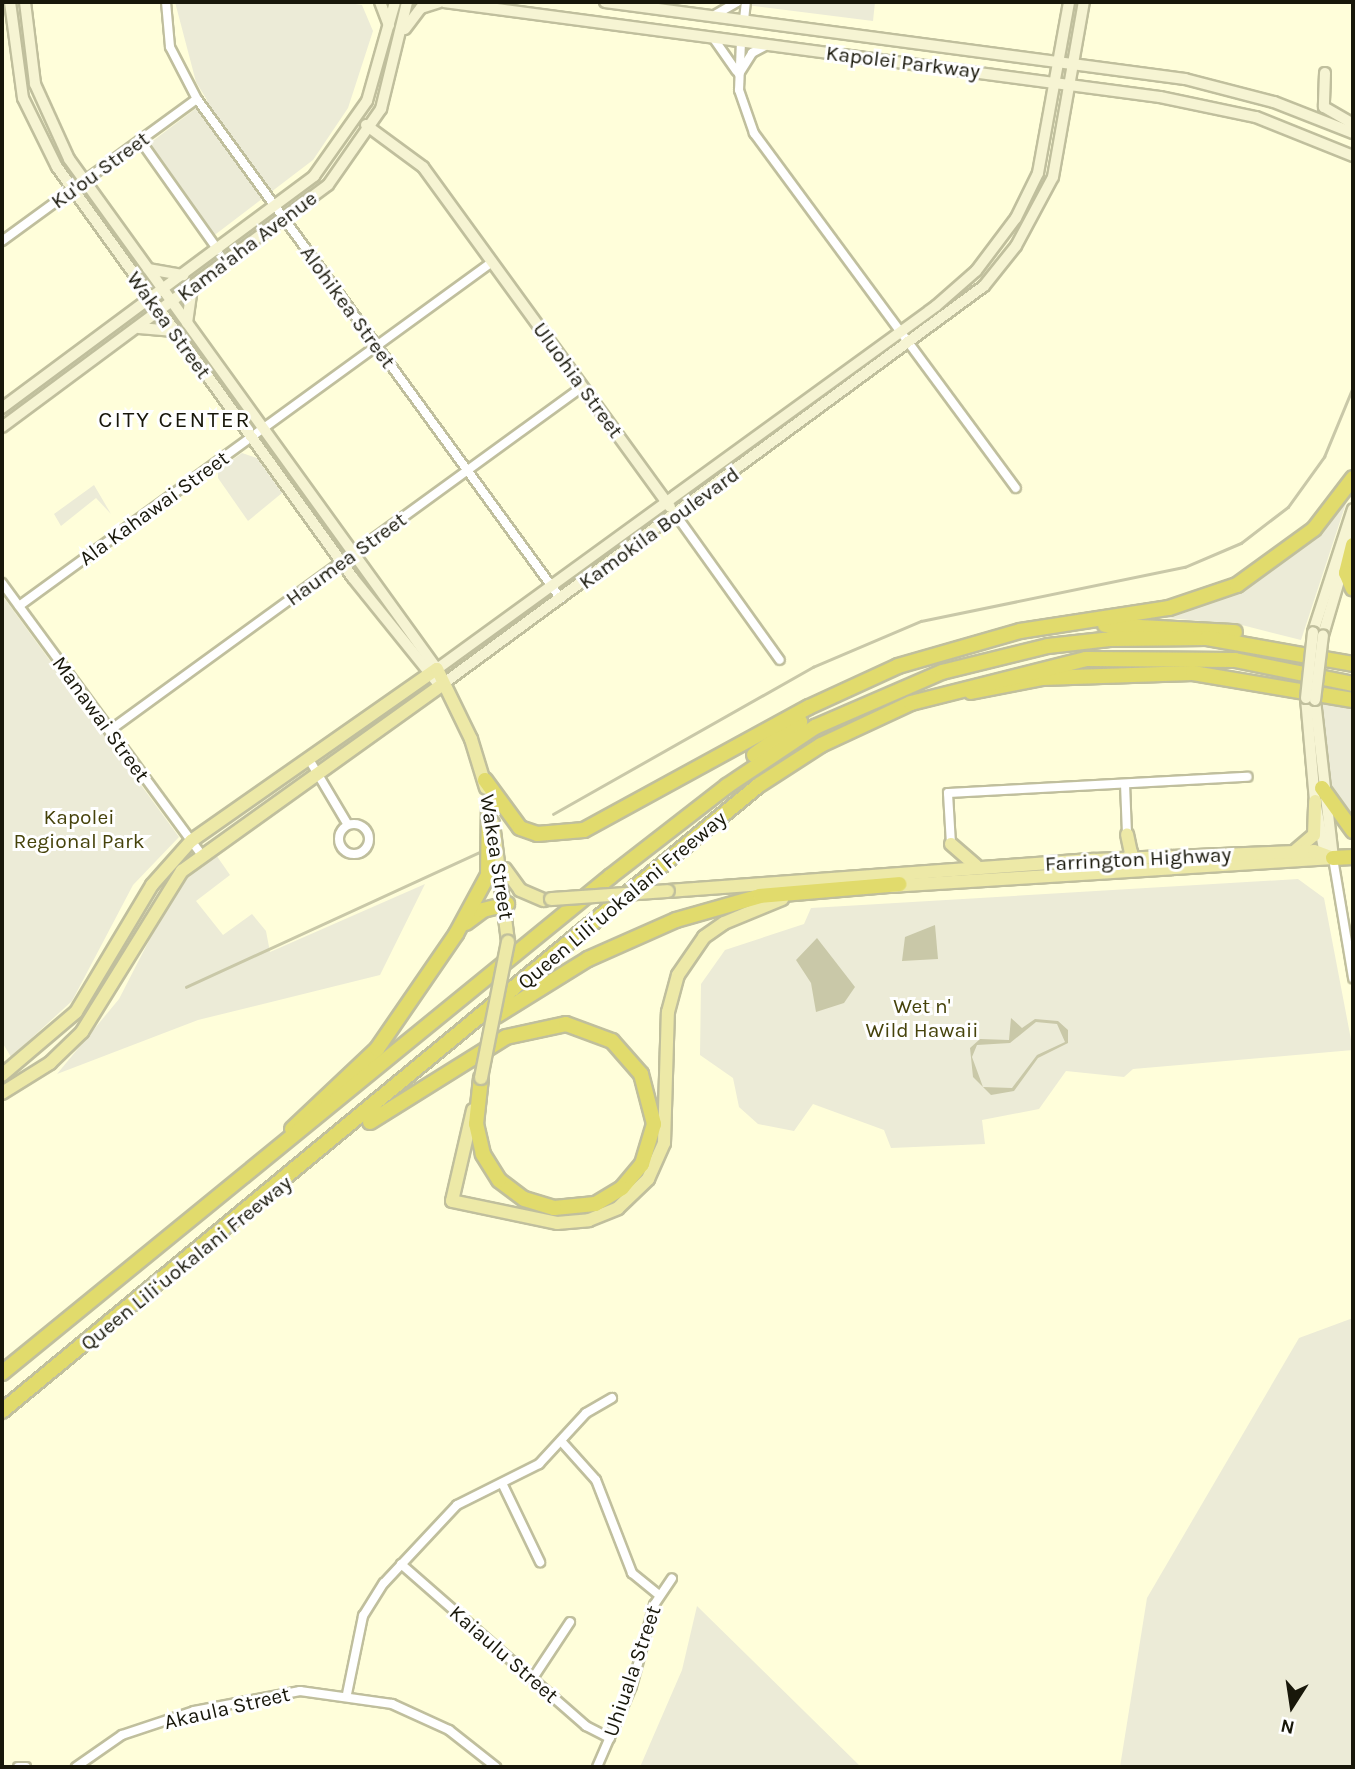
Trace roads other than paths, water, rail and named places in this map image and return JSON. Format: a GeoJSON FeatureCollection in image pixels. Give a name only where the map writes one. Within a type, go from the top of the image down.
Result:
{"type":"FeatureCollection","features":[{"type":"Feature","properties":{"kind":"highway"},"geometry":{"type":"LineString","coordinates":[[485,779],[520,828],[537,834],[584,830],[810,707],[928,655],[1020,631],[1168,608],[1237,585],[1314,529],[1353,478]]}},
{"type":"Feature","properties":{"kind":"highway"},"geometry":{"type":"LineString","coordinates":[[1353,545],[1346,573],[1353,590]]}},
{"type":"Feature","properties":{"kind":"highway"},"geometry":{"type":"LineString","coordinates":[[1335,585],[1353,590]]}},
{"type":"Feature","properties":{"kind":"highway"},"geometry":{"type":"LineString","coordinates":[[1020,631],[1206,627],[1300,650]]}},
{"type":"Feature","properties":{"kind":"highway","name":"Queen Liliʻuokalani Freeway"},"geometry":{"type":"LineString","coordinates":[[2,1373],[96,1299],[611,876],[783,747],[855,707],[942,673],[1048,646],[1110,639],[1207,638],[1300,650],[1353,664]]}},
{"type":"Feature","properties":{"kind":"highway"},"geometry":{"type":"LineString","coordinates":[[611,876],[788,730],[928,655]]}},
{"type":"Feature","properties":{"kind":"highway","name":"Queen Liliʻuokalani Freeway"},"geometry":{"type":"LineString","coordinates":[[3,1410],[180,1267],[759,785],[821,745],[911,703],[1034,668],[1147,656],[1279,666],[1353,684]]}},
{"type":"Feature","properties":{"kind":"highway"},"geometry":{"type":"LineString","coordinates":[[911,703],[1042,678],[1152,672],[1244,677],[1353,700]]}},
{"type":"Feature","properties":{"kind":"highway"},"geometry":{"type":"LineString","coordinates":[[1318,795],[1353,831]]}},
{"type":"Feature","properties":{"kind":"highway"},"geometry":{"type":"LineString","coordinates":[[96,1299],[357,1071],[417,997],[488,875],[489,804]]}},
{"type":"Feature","properties":{"kind":"highway"},"geometry":{"type":"LineString","coordinates":[[1333,858],[1353,858]]}},
{"type":"Feature","properties":{"kind":"highway"},"geometry":{"type":"LineString","coordinates":[[390,1093],[523,997],[651,930],[760,896],[899,884]]}},
{"type":"Feature","properties":{"kind":"highway"},"geometry":{"type":"LineString","coordinates":[[456,934],[482,910],[507,904]]}},
{"type":"Feature","properties":{"kind":"highway"},"geometry":{"type":"LineString","coordinates":[[180,1267],[275,1200],[390,1106],[475,1053],[536,1026],[585,1028],[631,1059],[652,1103],[647,1154],[622,1188],[595,1203],[554,1209],[524,1199],[499,1180],[479,1144],[481,1078]]}},
{"type":"Feature","properties":{"kind":"main road","name":"Wakea Street"},"geometry":{"type":"LineString","coordinates":[[10,2],[23,97],[72,190],[342,562],[432,673]]}},
{"type":"Feature","properties":{"kind":"main road","name":"Wakea Street"},"geometry":{"type":"LineString","coordinates":[[25,2],[35,84],[51,127],[84,181],[145,267],[354,553],[471,738],[485,779],[500,861],[507,904],[508,942],[481,1078],[452,1201]]}},
{"type":"Feature","properties":{"kind":"main road"},"geometry":{"type":"LineString","coordinates":[[380,2],[389,30]]}},
{"type":"Feature","properties":{"kind":"main road","name":"Kama'aha Avenue"},"geometry":{"type":"LineString","coordinates":[[2,408],[276,208],[327,162],[357,120],[389,30],[395,2]]}},
{"type":"Feature","properties":{"kind":"main road","name":"Kama'aha Avenue"},"geometry":{"type":"LineString","coordinates":[[2,427],[285,221],[338,175],[371,129],[388,92],[407,2]]}},
{"type":"Feature","properties":{"kind":"main road"},"geometry":{"type":"LineString","coordinates":[[402,34],[416,12],[441,2]]}},
{"type":"Feature","properties":{"kind":"main road","name":"Kapolei Parkway"},"geometry":{"type":"LineString","coordinates":[[441,2],[1059,83],[1228,110],[1353,156]]}},
{"type":"Feature","properties":{"kind":"main road","name":"Kapolei Parkway"},"geometry":{"type":"LineString","coordinates":[[604,2],[1076,64],[1222,86],[1353,133]]}},
{"type":"Feature","properties":{"kind":"main road","name":"Kamokila Boulevard"},"geometry":{"type":"LineString","coordinates":[[2,1075],[76,1012],[152,885],[191,841],[310,761],[551,587],[898,334],[966,280],[1016,218],[1044,155],[1059,83],[1069,2]]}},
{"type":"Feature","properties":{"kind":"main road","name":"Kamokila Boulevard"},"geometry":{"type":"LineString","coordinates":[[2,1093],[69,1045],[118,980],[167,891],[201,854],[561,599],[908,347],[984,286],[1023,236],[1053,177],[1073,85],[1084,2]]}},
{"type":"Feature","properties":{"kind":"main road"},"geometry":{"type":"LineString","coordinates":[[741,41],[744,20]]}},
{"type":"Feature","properties":{"kind":"main road"},"geometry":{"type":"LineString","coordinates":[[1325,73],[1324,107],[1353,124]]}},
{"type":"Feature","properties":{"kind":"main road","name":"Uluohia Street"},"geometry":{"type":"LineString","coordinates":[[357,120],[424,167],[676,515]]}},
{"type":"Feature","properties":{"kind":"main road"},"geometry":{"type":"LineString","coordinates":[[145,267],[164,276],[186,274]]}},
{"type":"Feature","properties":{"kind":"main road"},"geometry":{"type":"LineString","coordinates":[[131,313],[135,278]]}},
{"type":"Feature","properties":{"kind":"main road"},"geometry":{"type":"LineString","coordinates":[[187,323],[192,288]]}},
{"type":"Feature","properties":{"kind":"main road"},"geometry":{"type":"LineString","coordinates":[[137,328],[174,331]]}},
{"type":"Feature","properties":{"kind":"main road"},"geometry":{"type":"LineString","coordinates":[[1333,858],[1318,795],[1310,699],[1318,633],[1353,509]]}},
{"type":"Feature","properties":{"kind":"main road"},"geometry":{"type":"LineString","coordinates":[[1318,633],[1353,533]]}},
{"type":"Feature","properties":{"kind":"main road"},"geometry":{"type":"LineString","coordinates":[[1292,851],[1314,835],[1318,795]]}},
{"type":"Feature","properties":{"kind":"main road"},"geometry":{"type":"LineString","coordinates":[[935,870],[951,845],[962,860],[979,867]]}},
{"type":"Feature","properties":{"kind":"main road"},"geometry":{"type":"LineString","coordinates":[[1110,866],[1129,846]]}},
{"type":"Feature","properties":{"kind":"main road"},"geometry":{"type":"LineString","coordinates":[[1110,866],[1122,850],[1129,846]]}},
{"type":"Feature","properties":{"kind":"main road","name":"Farrington Highway"},"geometry":{"type":"LineString","coordinates":[[1129,846],[1156,858],[1292,851],[1333,858]]}},
{"type":"Feature","properties":{"kind":"main road","name":"Farrington Highway"},"geometry":{"type":"LineString","coordinates":[[507,904],[979,867],[1110,866],[1333,858]]}},
{"type":"Feature","properties":{"kind":"main road"},"geometry":{"type":"LineString","coordinates":[[500,861],[520,890],[547,900]]}},
{"type":"Feature","properties":{"kind":"main road","name":"Farrington Highway"},"geometry":{"type":"LineString","coordinates":[[452,1201],[568,1223],[599,1217],[627,1202],[648,1179],[664,1143],[668,1012],[689,954],[704,937],[753,907],[864,888],[1110,866]]}},
{"type":"Feature","properties":{"kind":"street","name":"Alohikea Street"},"geometry":{"type":"LineString","coordinates":[[166,2],[170,47],[197,99],[561,599]]}},
{"type":"Feature","properties":{"kind":"street"},"geometry":{"type":"LineString","coordinates":[[713,16],[737,2]]}},
{"type":"Feature","properties":{"kind":"street"},"geometry":{"type":"LineString","coordinates":[[744,20],[746,2]]}},
{"type":"Feature","properties":{"kind":"street"},"geometry":{"type":"LineString","coordinates":[[709,37],[729,52],[754,133],[898,334],[1016,488]]}},
{"type":"Feature","properties":{"kind":"street"},"geometry":{"type":"LineString","coordinates":[[737,77],[741,41]]}},
{"type":"Feature","properties":{"kind":"street"},"geometry":{"type":"LineString","coordinates":[[737,77],[747,58],[767,44]]}},
{"type":"Feature","properties":{"kind":"street","name":"Ku'ou Street"},"geometry":{"type":"LineString","coordinates":[[2,241],[197,99]]}},
{"type":"Feature","properties":{"kind":"street"},"geometry":{"type":"LineString","coordinates":[[140,140],[218,250]]}},
{"type":"Feature","properties":{"kind":"street","name":"Ala Kahawai Street"},"geometry":{"type":"LineString","coordinates":[[19,606],[492,262]]}},
{"type":"Feature","properties":{"kind":"street","name":"Haumea Street"},"geometry":{"type":"LineString","coordinates":[[109,731],[582,387]]}},
{"type":"Feature","properties":{"kind":"street","name":"Uluohia Street"},"geometry":{"type":"LineString","coordinates":[[676,515],[780,660]]}},
{"type":"Feature","properties":{"kind":"street","name":"Manawai Street"},"geometry":{"type":"LineString","coordinates":[[2,583],[201,854]]}},
{"type":"Feature","properties":{"kind":"street"},"geometry":{"type":"LineString","coordinates":[[310,761],[348,825]]}},
{"type":"Feature","properties":{"kind":"street"},"geometry":{"type":"LineString","coordinates":[[951,845],[948,793],[1248,777]]}},
{"type":"Feature","properties":{"kind":"street"},"geometry":{"type":"LineString","coordinates":[[1125,784],[1129,846]]}},
{"type":"Feature","properties":{"kind":"street"},"geometry":{"type":"LineString","coordinates":[[1333,858],[1353,978]]}},
{"type":"Feature","properties":{"kind":"street"},"geometry":{"type":"LineString","coordinates":[[347,1694],[363,1616],[401,1564],[457,1505],[539,1464],[561,1441],[612,1398]]}},
{"type":"Feature","properties":{"kind":"street"},"geometry":{"type":"LineString","coordinates":[[561,1441],[596,1480],[632,1573],[659,1595]]}},
{"type":"Feature","properties":{"kind":"street"},"geometry":{"type":"LineString","coordinates":[[502,1483],[540,1562]]}},
{"type":"Feature","properties":{"kind":"street","name":"Kaiaulu Street"},"geometry":{"type":"LineString","coordinates":[[401,1564],[533,1678],[610,1738]]}},
{"type":"Feature","properties":{"kind":"street","name":"Uhiuala Street"},"geometry":{"type":"LineString","coordinates":[[597,1767],[610,1738],[659,1595],[672,1578]]}},
{"type":"Feature","properties":{"kind":"street"},"geometry":{"type":"LineString","coordinates":[[533,1678],[570,1622]]}},
{"type":"Feature","properties":{"kind":"street","name":"Akaula Street"},"geometry":{"type":"LineString","coordinates":[[76,1767],[111,1739],[194,1711],[269,1694],[347,1694],[421,1715],[496,1767]]}},
{"type":"Feature","properties":{"kind":"street"},"geometry":{"type":"LineString","coordinates":[[18,1767],[26,1767]]}},
{"type":"Feature","properties":{"kind":"waterway"},"geometry":{"type":"LineString","coordinates":[[553,814],[813,667],[921,621],[1185,567],[1241,543],[1288,507],[1324,457],[1353,387]]}},
{"type":"Feature","properties":{"kind":"waterway"},"geometry":{"type":"LineString","coordinates":[[186,987],[479,852]]}},
{"type":"Feature","properties":{"kind":"district","name":"CITY CENTER"},"geometry":{"type":"Point","coordinates":[175,420]}},
{"type":"Feature","properties":{"kind":"park label","name":"Kapolei Regional Park"},"geometry":{"type":"Point","coordinates":[79,829]}},
{"type":"Feature","properties":{"kind":"park label","name":"Wet n' Wild Hawaii"},"geometry":{"type":"Point","coordinates":[922,1018]}}]}
